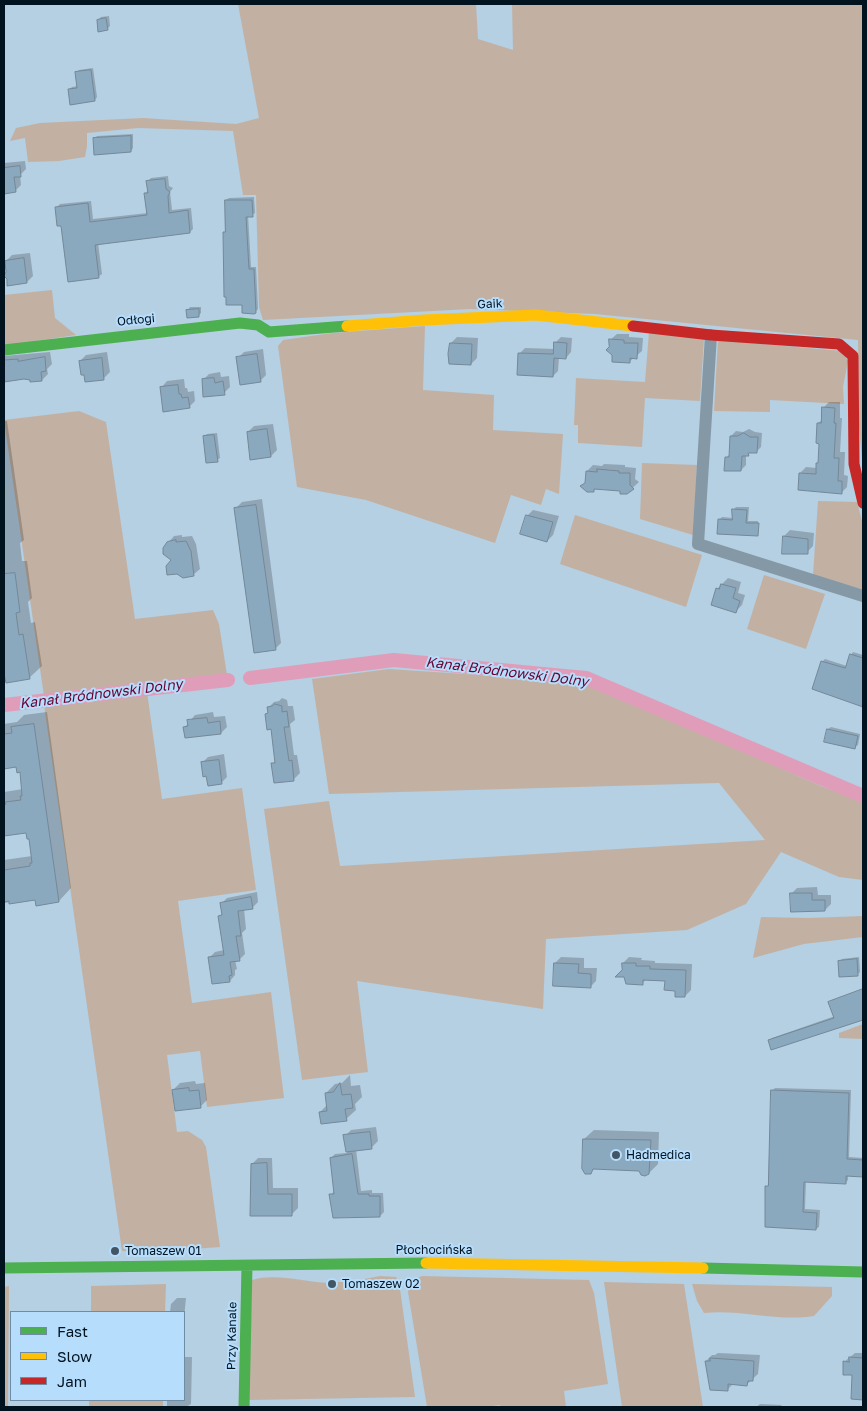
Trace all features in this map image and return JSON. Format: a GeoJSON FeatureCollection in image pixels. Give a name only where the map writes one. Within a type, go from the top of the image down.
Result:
{"type":"FeatureCollection","features":[{"type":"Feature","properties":{"kind":"street","name":"Gaik"},"geometry":{"type":"LineString","coordinates":[[270,332],[424,320],[536,315],[711,335],[839,344],[853,356],[854,464],[863,502]]}},
{"type":"Feature","properties":{"kind":"street","name":"Odłogi"},"geometry":{"type":"LineString","coordinates":[[4,350],[240,323],[258,325],[270,332]]}},
{"type":"Feature","properties":{"kind":"street"},"geometry":{"type":"LineString","coordinates":[[711,335],[698,544],[863,596]]}},
{"type":"Feature","properties":{"kind":"street","name":"Płochocińska"},"geometry":{"type":"LineString","coordinates":[[4,1268],[399,1263],[594,1264],[863,1272]]}},
{"type":"Feature","properties":{"kind":"street","name":"Przy Kanale"},"geometry":{"type":"LineString","coordinates":[[244,1407],[247,1266]]}},
{"type":"Feature","properties":{"kind":"shaded area"},"geometry":{"type":"Polygon","coordinates":[[[238,4],[476,4],[478,39],[513,50],[512,4],[863,4],[863,470],[859,426],[858,340],[595,314],[470,309],[263,320],[259,307],[256,195],[243,195],[233,131],[138,128],[87,133],[85,157],[59,161],[28,162],[25,138],[10,141],[16,128],[40,123],[143,118],[236,124],[259,118],[238,4]]]}},
{"type":"Feature","properties":{"kind":"shaded area"},"geometry":{"type":"Polygon","coordinates":[[[52,290],[55,318],[76,335],[4,346],[4,295],[52,290]]]}},
{"type":"Feature","properties":{"kind":"shaded area"},"geometry":{"type":"Polygon","coordinates":[[[425,326],[423,390],[494,395],[493,430],[563,434],[559,494],[546,489],[541,505],[511,495],[495,543],[366,500],[297,487],[278,346],[283,340],[332,333],[425,326]]]}},
{"type":"Feature","properties":{"kind":"shaded area"},"geometry":{"type":"Polygon","coordinates":[[[649,332],[704,338],[700,401],[645,398],[642,447],[578,443],[578,425],[574,425],[576,378],[645,382],[649,332]]]}},
{"type":"Feature","properties":{"kind":"shaded area"},"geometry":{"type":"Polygon","coordinates":[[[718,340],[842,351],[848,361],[843,387],[844,404],[770,400],[770,412],[714,411],[718,340]]]}},
{"type":"Feature","properties":{"kind":"shaded area"},"geometry":{"type":"Polygon","coordinates":[[[79,411],[106,422],[135,619],[213,610],[219,624],[227,675],[44,696],[4,420],[79,411]]]}},
{"type":"Feature","properties":{"kind":"shaded area"},"geometry":{"type":"Polygon","coordinates":[[[642,463],[697,465],[693,535],[640,519],[642,463]]]}},
{"type":"Feature","properties":{"kind":"shaded area"},"geometry":{"type":"Polygon","coordinates":[[[818,501],[857,502],[863,525],[863,590],[813,575],[818,501]]]}},
{"type":"Feature","properties":{"kind":"shaded area"},"geometry":{"type":"Polygon","coordinates":[[[575,515],[702,555],[686,607],[560,564],[575,515]]]}},
{"type":"Feature","properties":{"kind":"shaded area"},"geometry":{"type":"Polygon","coordinates":[[[764,575],[825,594],[806,649],[747,629],[764,575]]]}},
{"type":"Feature","properties":{"kind":"shaded area"},"geometry":{"type":"Polygon","coordinates":[[[389,669],[585,682],[821,786],[863,802],[863,880],[839,877],[781,852],[746,904],[687,930],[546,939],[543,1009],[357,981],[368,1072],[302,1080],[264,809],[329,801],[340,866],[765,840],[719,783],[329,794],[312,679],[389,669]]]}},
{"type":"Feature","properties":{"kind":"shaded area"},"geometry":{"type":"Polygon","coordinates":[[[147,692],[162,799],[242,788],[256,890],[178,901],[192,1003],[271,992],[284,1098],[207,1107],[200,1051],[167,1055],[177,1132],[188,1131],[202,1140],[206,1147],[220,1247],[158,1253],[122,1251],[44,705],[147,692]]]}},
{"type":"Feature","properties":{"kind":"shaded area"},"geometry":{"type":"Polygon","coordinates":[[[863,916],[863,937],[804,944],[753,958],[761,917],[863,916]]]}},
{"type":"Feature","properties":{"kind":"shaded area"},"geometry":{"type":"Polygon","coordinates":[[[863,1024],[863,1039],[839,1038],[839,1033],[863,1024]]]}},
{"type":"Feature","properties":{"kind":"shaded area"},"geometry":{"type":"Polygon","coordinates":[[[380,1276],[396,1277],[399,1282],[415,1397],[249,1400],[252,1280],[270,1277],[336,1285],[337,1282],[349,1282],[380,1276]]]}},
{"type":"Feature","properties":{"kind":"shaded area"},"geometry":{"type":"Polygon","coordinates":[[[422,1276],[589,1280],[594,1293],[608,1384],[564,1391],[566,1407],[501,1407],[500,1405],[486,1407],[427,1407],[408,1292],[411,1281],[422,1276]]]}},
{"type":"Feature","properties":{"kind":"shaded area"},"geometry":{"type":"Polygon","coordinates":[[[604,1282],[684,1284],[703,1407],[622,1407],[604,1282]]]}},
{"type":"Feature","properties":{"kind":"shaded area"},"geometry":{"type":"Polygon","coordinates":[[[166,1284],[165,1311],[91,1311],[91,1286],[166,1284]]]}},
{"type":"Feature","properties":{"kind":"shaded area"},"geometry":{"type":"Polygon","coordinates":[[[692,1284],[832,1287],[832,1296],[814,1316],[786,1317],[718,1312],[704,1313],[697,1301],[692,1284]]]}},
{"type":"Feature","properties":{"kind":"shaded area"},"geometry":{"type":"Polygon","coordinates":[[[9,1286],[8,1407],[4,1407],[4,1287],[9,1286]]]}},
{"type":"Feature","properties":{"kind":"shaded area"},"geometry":{"type":"Polygon","coordinates":[[[89,1401],[163,1401],[163,1407],[89,1407],[89,1401]]]}},
{"type":"Feature","properties":{"kind":"building"},"geometry":{"type":"Polygon","coordinates":[[[106,18],[108,30],[98,32],[97,20],[106,18]]]}},
{"type":"Feature","properties":{"kind":"building"},"geometry":{"type":"Polygon","coordinates":[[[91,70],[95,101],[70,105],[68,89],[77,88],[75,72],[91,70]]]}},
{"type":"Feature","properties":{"kind":"building"},"geometry":{"type":"Polygon","coordinates":[[[131,136],[131,152],[94,155],[93,138],[131,136]]]}},
{"type":"Feature","properties":{"kind":"building"},"geometry":{"type":"Polygon","coordinates":[[[20,166],[21,177],[14,177],[16,192],[4,194],[4,168],[20,166]]]}},
{"type":"Feature","properties":{"kind":"building"},"geometry":{"type":"Polygon","coordinates":[[[165,179],[166,189],[170,192],[168,196],[169,213],[188,210],[190,233],[95,245],[99,278],[68,282],[61,226],[57,226],[55,207],[88,203],[90,222],[147,215],[144,193],[148,193],[146,181],[165,179]]]}},
{"type":"Feature","properties":{"kind":"building"},"geometry":{"type":"Polygon","coordinates":[[[225,200],[252,200],[253,217],[246,217],[249,269],[254,269],[256,313],[254,314],[242,313],[242,305],[226,305],[226,297],[224,297],[223,232],[225,232],[225,200]]]}},
{"type":"Feature","properties":{"kind":"building"},"geometry":{"type":"Polygon","coordinates":[[[24,258],[27,283],[7,286],[7,279],[4,276],[6,272],[5,261],[24,258]]]}},
{"type":"Feature","properties":{"kind":"building"},"geometry":{"type":"Polygon","coordinates":[[[199,309],[199,317],[187,318],[186,310],[199,309]]]}},
{"type":"Feature","properties":{"kind":"building"},"geometry":{"type":"Polygon","coordinates":[[[609,339],[624,340],[624,343],[638,343],[637,359],[630,358],[630,363],[612,362],[612,355],[606,350],[609,347],[609,339]]]}},
{"type":"Feature","properties":{"kind":"building"},"geometry":{"type":"Polygon","coordinates":[[[554,342],[567,343],[566,359],[554,358],[553,377],[517,375],[518,353],[553,354],[554,342]]]}},
{"type":"Feature","properties":{"kind":"building"},"geometry":{"type":"Polygon","coordinates":[[[450,343],[472,344],[471,365],[449,364],[450,343]]]}},
{"type":"Feature","properties":{"kind":"building"},"geometry":{"type":"Polygon","coordinates":[[[257,354],[261,382],[240,385],[236,357],[257,354]]]}},
{"type":"Feature","properties":{"kind":"building"},"geometry":{"type":"Polygon","coordinates":[[[45,357],[46,371],[41,372],[42,381],[30,382],[30,380],[24,379],[4,382],[4,360],[18,359],[18,361],[45,357]]]}},
{"type":"Feature","properties":{"kind":"building"},"geometry":{"type":"Polygon","coordinates":[[[102,358],[104,380],[85,382],[84,375],[81,375],[79,361],[102,358]]]}},
{"type":"Feature","properties":{"kind":"building"},"geometry":{"type":"Polygon","coordinates":[[[214,378],[215,383],[223,381],[225,395],[203,397],[202,379],[214,378]]]}},
{"type":"Feature","properties":{"kind":"building"},"geometry":{"type":"Polygon","coordinates":[[[178,385],[179,394],[181,394],[182,398],[188,397],[190,408],[163,412],[160,387],[178,385]]]}},
{"type":"Feature","properties":{"kind":"building"},"geometry":{"type":"Polygon","coordinates":[[[822,407],[835,408],[834,458],[839,458],[838,481],[842,481],[842,494],[798,490],[799,473],[816,474],[819,444],[816,443],[817,423],[821,423],[822,407]]]}},
{"type":"Feature","properties":{"kind":"building"},"geometry":{"type":"Polygon","coordinates":[[[267,429],[271,457],[250,460],[247,432],[267,429]]]}},
{"type":"Feature","properties":{"kind":"building"},"geometry":{"type":"Polygon","coordinates":[[[744,433],[750,437],[758,437],[757,453],[748,453],[749,456],[742,456],[741,471],[724,471],[725,457],[729,457],[730,436],[744,433]]]}},
{"type":"Feature","properties":{"kind":"building"},"geometry":{"type":"Polygon","coordinates":[[[214,435],[218,462],[206,463],[203,436],[214,435]]]}},
{"type":"Feature","properties":{"kind":"building"},"geometry":{"type":"Polygon","coordinates":[[[597,469],[630,473],[630,485],[634,489],[627,494],[620,494],[620,491],[594,489],[594,492],[587,492],[580,486],[585,483],[586,471],[597,472],[597,469]]]}},
{"type":"Feature","properties":{"kind":"building"},"geometry":{"type":"Polygon","coordinates":[[[256,505],[276,650],[254,653],[234,508],[256,505]]]}},
{"type":"Feature","properties":{"kind":"building"},"geometry":{"type":"Polygon","coordinates":[[[732,509],[747,510],[746,523],[759,523],[758,536],[717,534],[718,519],[732,520],[732,509]]]}},
{"type":"Feature","properties":{"kind":"building"},"geometry":{"type":"Polygon","coordinates":[[[526,515],[553,522],[547,542],[520,534],[526,515]]]}},
{"type":"Feature","properties":{"kind":"building"},"geometry":{"type":"Polygon","coordinates":[[[783,536],[808,539],[808,554],[782,554],[783,536]]]}},
{"type":"Feature","properties":{"kind":"building"},"geometry":{"type":"Polygon","coordinates":[[[176,540],[176,542],[186,541],[191,551],[194,576],[183,578],[177,574],[167,575],[166,566],[171,560],[163,554],[163,548],[167,542],[176,540]]]}},
{"type":"Feature","properties":{"kind":"building"},"geometry":{"type":"Polygon","coordinates":[[[15,573],[20,612],[16,613],[19,635],[23,634],[30,679],[6,683],[4,674],[4,574],[15,573]]]}},
{"type":"Feature","properties":{"kind":"building"},"geometry":{"type":"Polygon","coordinates":[[[721,584],[736,588],[733,598],[740,601],[736,613],[711,605],[716,588],[719,589],[721,584]]]}},
{"type":"Feature","properties":{"kind":"building"},"geometry":{"type":"Polygon","coordinates":[[[850,654],[863,658],[863,707],[812,689],[821,661],[845,668],[850,654]]]}},
{"type":"Feature","properties":{"kind":"building"},"geometry":{"type":"Polygon","coordinates":[[[275,704],[282,706],[282,712],[287,711],[289,727],[284,727],[289,761],[292,760],[294,781],[274,783],[271,763],[275,763],[271,729],[267,730],[265,714],[268,713],[267,707],[275,704]]]}},
{"type":"Feature","properties":{"kind":"building"},"geometry":{"type":"Polygon","coordinates":[[[207,718],[208,723],[220,721],[221,734],[185,738],[183,727],[188,726],[187,720],[207,718]]]}},
{"type":"Feature","properties":{"kind":"building"},"geometry":{"type":"Polygon","coordinates":[[[34,724],[59,902],[36,906],[35,900],[9,904],[9,901],[4,902],[4,870],[30,866],[30,863],[32,863],[29,839],[27,839],[26,833],[4,836],[5,802],[21,800],[20,796],[22,796],[20,772],[17,773],[16,767],[4,769],[4,734],[12,733],[11,727],[34,724]]]}},
{"type":"Feature","properties":{"kind":"building"},"geometry":{"type":"Polygon","coordinates":[[[827,729],[858,736],[855,749],[824,742],[827,729]]]}},
{"type":"Feature","properties":{"kind":"building"},"geometry":{"type":"Polygon","coordinates":[[[219,760],[222,784],[208,786],[206,776],[203,777],[201,762],[219,760]]]}},
{"type":"Feature","properties":{"kind":"building"},"geometry":{"type":"Polygon","coordinates":[[[790,893],[812,893],[812,900],[825,900],[825,911],[791,912],[790,893]]]}},
{"type":"Feature","properties":{"kind":"building"},"geometry":{"type":"Polygon","coordinates":[[[251,897],[253,909],[238,911],[241,936],[236,936],[240,961],[230,962],[232,975],[229,976],[230,982],[212,984],[208,957],[224,955],[218,916],[222,915],[220,903],[251,897]]]}},
{"type":"Feature","properties":{"kind":"building"},"geometry":{"type":"Polygon","coordinates":[[[857,959],[858,976],[839,977],[838,961],[857,959]]]}},
{"type":"Feature","properties":{"kind":"building"},"geometry":{"type":"Polygon","coordinates":[[[554,963],[579,964],[578,973],[591,974],[591,988],[553,986],[554,963]]]}},
{"type":"Feature","properties":{"kind":"building"},"geometry":{"type":"Polygon","coordinates":[[[622,963],[650,966],[650,969],[686,970],[685,997],[675,997],[675,991],[664,990],[665,981],[643,980],[643,985],[626,984],[624,977],[615,977],[622,970],[622,963]]]}},
{"type":"Feature","properties":{"kind":"building"},"geometry":{"type":"Polygon","coordinates":[[[863,989],[863,1020],[771,1050],[768,1040],[834,1018],[828,1002],[863,989]]]}},
{"type":"Feature","properties":{"kind":"building"},"geometry":{"type":"Polygon","coordinates":[[[340,1083],[342,1095],[351,1094],[353,1108],[345,1109],[347,1121],[321,1124],[319,1112],[327,1111],[325,1093],[333,1092],[340,1083]]]}},
{"type":"Feature","properties":{"kind":"building"},"geometry":{"type":"Polygon","coordinates":[[[189,1088],[189,1091],[199,1090],[201,1108],[175,1111],[172,1090],[189,1088]]]}},
{"type":"Feature","properties":{"kind":"building"},"geometry":{"type":"Polygon","coordinates":[[[771,1090],[849,1093],[847,1159],[863,1160],[863,1177],[846,1176],[846,1184],[804,1182],[803,1212],[817,1213],[816,1230],[765,1227],[765,1186],[768,1186],[771,1090]]]}},
{"type":"Feature","properties":{"kind":"building"},"geometry":{"type":"Polygon","coordinates":[[[370,1132],[372,1149],[346,1152],[343,1135],[370,1132]]]}},
{"type":"Feature","properties":{"kind":"building","name":"Hadmedica"},"geometry":{"type":"Polygon","coordinates":[[[583,1139],[651,1140],[649,1174],[645,1176],[641,1175],[639,1171],[593,1169],[591,1174],[585,1174],[582,1169],[583,1139]]]}},
{"type":"Feature","properties":{"kind":"building"},"geometry":{"type":"Polygon","coordinates":[[[352,1154],[358,1194],[380,1196],[380,1217],[333,1218],[329,1194],[334,1194],[330,1158],[352,1154]]]}},
{"type":"Feature","properties":{"kind":"building"},"geometry":{"type":"Polygon","coordinates":[[[267,1163],[268,1194],[292,1194],[292,1216],[250,1216],[251,1164],[267,1163]]]}},
{"type":"Feature","properties":{"kind":"building"},"geometry":{"type":"Polygon","coordinates":[[[849,1357],[863,1358],[863,1400],[851,1399],[852,1375],[843,1375],[843,1361],[849,1362],[849,1357]]]}},
{"type":"Feature","properties":{"kind":"building"},"geometry":{"type":"Polygon","coordinates":[[[710,1358],[754,1361],[753,1381],[748,1381],[747,1386],[728,1384],[728,1391],[710,1390],[705,1361],[710,1361],[710,1358]]]}},
{"type":"Feature","properties":{"kind":"waterway","name":"Kanał Bródnowski Dolny"},"geometry":{"type":"LineString","coordinates":[[250,678],[394,660],[586,678],[863,796]]}},
{"type":"Feature","properties":{"kind":"waterway","name":"Kanał Bródnowski Dolny"},"geometry":{"type":"LineString","coordinates":[[4,705],[228,680]]}},
{"type":"Feature","properties":{"kind":"traffic: fast"},"geometry":{"type":"LineString","coordinates":[[4,350],[240,323],[258,325],[269,332],[347,326]]}},
{"type":"Feature","properties":{"kind":"traffic: fast"},"geometry":{"type":"LineString","coordinates":[[4,1268],[426,1263]]}},
{"type":"Feature","properties":{"kind":"traffic: fast"},"geometry":{"type":"LineString","coordinates":[[244,1407],[247,1266]]}},
{"type":"Feature","properties":{"kind":"traffic: fast"},"geometry":{"type":"LineString","coordinates":[[703,1268],[863,1272]]}},
{"type":"Feature","properties":{"kind":"traffic: slow"},"geometry":{"type":"LineString","coordinates":[[347,326],[424,320],[536,315],[633,326]]}},
{"type":"Feature","properties":{"kind":"traffic: slow"},"geometry":{"type":"LineString","coordinates":[[426,1263],[703,1268]]}},
{"type":"Feature","properties":{"kind":"traffic: jam"},"geometry":{"type":"LineString","coordinates":[[633,326],[711,335],[839,344],[853,356],[854,464],[863,503]]}},
{"type":"Feature","properties":{"kind":"place","name":"Hadmedica"},"geometry":{"type":"Point","coordinates":[616,1155]}},
{"type":"Feature","properties":{"kind":"place","name":"Tomaszew 01"},"geometry":{"type":"Point","coordinates":[115,1251]}},
{"type":"Feature","properties":{"kind":"place","name":"Tomaszew 02"},"geometry":{"type":"Point","coordinates":[332,1284]}}]}
